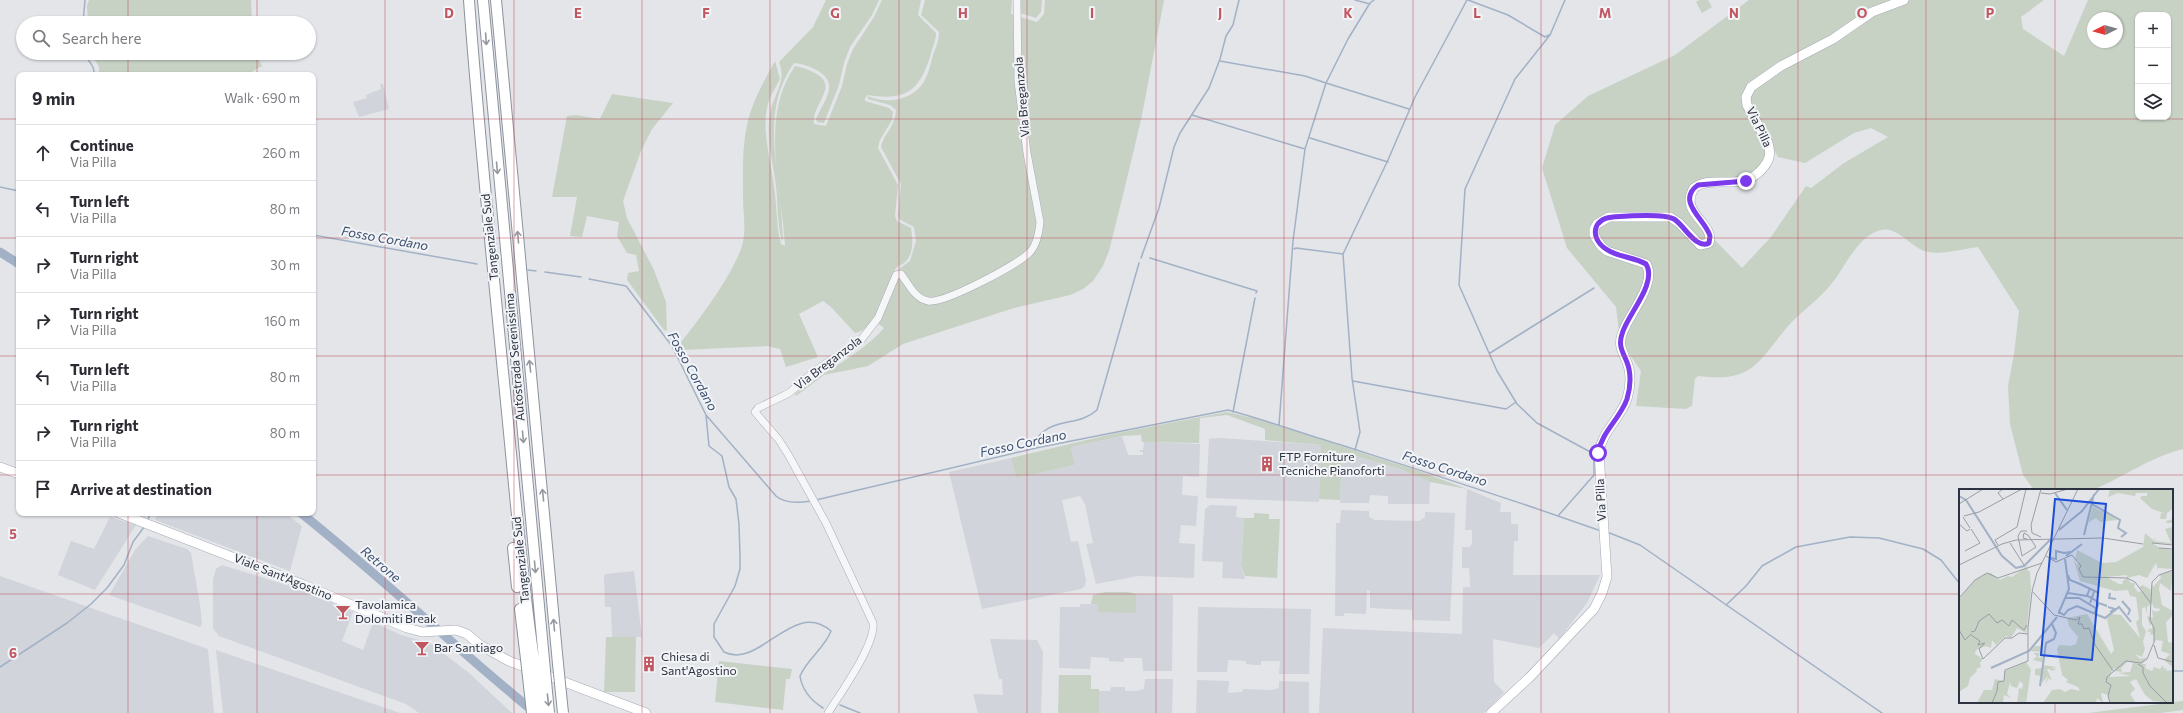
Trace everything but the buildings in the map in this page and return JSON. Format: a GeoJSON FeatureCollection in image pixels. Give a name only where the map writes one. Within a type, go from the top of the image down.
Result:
{"type":"FeatureCollection","features":[{"type":"Feature","properties":{"kind":"highway","name":"Tangenziale Sud"},"geometry":{"type":"LineString","coordinates":[[463,0],[467,72],[515,568],[535,660],[532,713]]}},
{"type":"Feature","properties":{"kind":"highway","name":"Tangenziale Sud"},"geometry":{"type":"LineString","coordinates":[[469,0],[474,72],[511,466],[524,591],[535,660],[539,713]]}},
{"type":"Feature","properties":{"kind":"highway","name":"Autostrada Serenissima"},"geometry":{"type":"LineString","coordinates":[[483,0],[535,660],[549,713]]}},
{"type":"Feature","properties":{"kind":"highway","name":"Autostrada Serenissima"},"geometry":{"type":"LineString","coordinates":[[496,0],[563,713]]}},
{"type":"Feature","properties":{"kind":"main road","name":"Via Pilla"},"geometry":{"type":"LineString","coordinates":[[1491,713],[1530,677],[1594,609],[1607,577],[1602,527],[1600,445],[1603,435],[1626,401],[1630,385],[1629,368],[1623,357],[1620,342],[1622,332],[1646,286],[1649,275],[1646,264],[1607,251],[1601,246],[1594,235],[1594,229],[1597,224],[1609,217],[1670,217],[1679,223],[1700,244],[1709,243],[1709,232],[1693,211],[1690,199],[1694,188],[1703,184],[1746,181],[1762,170],[1770,155],[1768,142],[1747,105],[1746,97],[1750,87],[1781,66],[1833,39],[1872,12],[1904,0]]}},
{"type":"Feature","properties":{"kind":"main road"},"geometry":{"type":"LineString","coordinates":[[0,467],[16,473]]}},
{"type":"Feature","properties":{"kind":"main road","name":"Viale Sant'Agostino"},"geometry":{"type":"LineString","coordinates":[[128,516],[304,585],[407,628],[422,632],[448,629],[467,634],[480,645],[509,661],[646,713]]}},
{"type":"Feature","properties":{"kind":"street","name":"Via Breganzola"},"geometry":{"type":"LineString","coordinates":[[828,713],[859,663],[872,636],[873,628],[870,614],[816,505],[779,440],[755,412],[758,408],[789,393],[816,370],[861,340],[878,318],[896,275],[901,274],[914,293],[923,300],[930,302],[942,299],[987,278],[1022,259],[1034,246],[1040,222],[1027,152],[1018,81],[1017,0]]}},
{"type":"Feature","properties":{"kind":"shaded area"},"geometry":{"type":"Polygon","coordinates":[[[89,0],[251,0],[252,16],[88,16],[87,6],[89,0]]]}},
{"type":"Feature","properties":{"kind":"shaded area"},"geometry":{"type":"Polygon","coordinates":[[[826,0],[879,0],[872,15],[850,47],[844,63],[839,85],[824,123],[817,122],[816,119],[826,100],[829,89],[829,83],[822,74],[811,67],[794,63],[783,82],[777,101],[774,121],[774,141],[781,203],[782,241],[779,227],[776,186],[770,150],[769,132],[770,113],[782,76],[779,62],[813,27],[826,0]]]}},
{"type":"Feature","properties":{"kind":"shaded area"},"geometry":{"type":"Polygon","coordinates":[[[882,0],[921,0],[918,15],[936,33],[935,42],[926,69],[921,79],[915,86],[901,95],[881,97],[868,95],[865,98],[865,101],[889,108],[893,112],[892,120],[880,140],[878,148],[898,185],[895,216],[897,221],[911,228],[912,237],[910,256],[904,263],[896,268],[882,306],[877,315],[864,329],[855,333],[831,307],[823,301],[799,314],[818,357],[786,367],[780,349],[767,346],[683,350],[680,346],[681,342],[707,308],[726,279],[740,253],[744,236],[743,161],[745,134],[749,116],[755,100],[775,61],[780,79],[770,98],[767,108],[766,131],[773,176],[779,237],[781,244],[785,246],[775,154],[775,131],[778,108],[784,86],[795,66],[809,70],[821,77],[825,83],[825,89],[814,116],[814,124],[826,126],[842,86],[847,64],[853,49],[874,17],[882,0]]]}},
{"type":"Feature","properties":{"kind":"shaded area"},"geometry":{"type":"Polygon","coordinates":[[[925,0],[1012,0],[1011,14],[1037,22],[1044,14],[1045,0],[1164,0],[1141,120],[1109,251],[1103,266],[1093,281],[1083,289],[1070,295],[1014,308],[903,344],[868,366],[824,375],[796,396],[795,394],[807,385],[863,347],[884,328],[876,322],[899,269],[910,261],[916,241],[914,227],[899,219],[901,184],[881,147],[884,138],[892,126],[896,110],[890,105],[868,99],[868,96],[881,100],[896,100],[915,92],[925,80],[937,44],[939,32],[921,15],[925,0]]]}},
{"type":"Feature","properties":{"kind":"shaded area"},"geometry":{"type":"Polygon","coordinates":[[[1021,0],[1042,0],[1041,12],[1036,18],[1020,13],[1021,0]]]}},
{"type":"Feature","properties":{"kind":"shaded area"},"geometry":{"type":"Polygon","coordinates":[[[1699,0],[1708,0],[1712,7],[1702,13],[1696,2],[1699,0]]]}},
{"type":"Feature","properties":{"kind":"shaded area"},"geometry":{"type":"Polygon","coordinates":[[[1749,0],[2044,0],[2021,17],[2023,29],[2064,56],[2088,0],[2183,0],[2183,449],[2148,462],[2095,489],[2033,489],[2023,475],[2010,424],[2008,386],[2014,354],[2019,311],[1978,247],[1937,253],[1924,251],[1898,234],[1887,230],[1881,230],[1873,233],[1859,245],[1828,288],[1789,325],[1753,367],[1731,376],[1698,376],[1695,379],[1692,406],[1686,409],[1636,406],[1641,371],[1628,352],[1619,331],[1616,307],[1567,248],[1542,168],[1555,125],[1588,96],[1675,55],[1749,0]],[[1871,128],[1854,133],[1805,163],[1778,157],[1772,146],[1757,177],[1699,186],[1691,199],[1711,236],[1742,268],[1771,237],[1806,186],[1811,188],[1844,163],[1888,137],[1871,128]]]}},
{"type":"Feature","properties":{"kind":"shaded area"},"geometry":{"type":"Polygon","coordinates":[[[95,60],[259,60],[262,66],[251,72],[99,72],[99,67],[95,60]]]}},
{"type":"Feature","properties":{"kind":"shaded area"},"geometry":{"type":"Polygon","coordinates":[[[380,84],[383,84],[389,109],[359,117],[353,102],[367,98],[366,95],[381,89],[380,84]]]}},
{"type":"Feature","properties":{"kind":"shaded area"},"geometry":{"type":"Polygon","coordinates":[[[612,94],[673,103],[652,129],[641,151],[623,201],[627,218],[654,270],[666,302],[667,331],[664,330],[627,280],[628,273],[639,271],[636,255],[627,253],[617,236],[619,222],[587,216],[582,237],[570,236],[577,197],[552,197],[567,116],[576,115],[600,119],[612,94]]]}},
{"type":"Feature","properties":{"kind":"shaded area"},"geometry":{"type":"Polygon","coordinates":[[[1227,412],[1257,419],[1419,471],[1467,489],[1430,482],[1400,469],[1342,452],[1340,500],[1319,499],[1321,445],[1265,440],[1265,429],[1227,415],[1200,418],[1199,443],[1142,442],[1141,435],[1122,436],[1071,447],[1075,465],[1016,478],[1011,458],[1112,434],[1227,412]]]}},
{"type":"Feature","properties":{"kind":"shaded area"},"geometry":{"type":"Polygon","coordinates":[[[1122,436],[1128,455],[1143,455],[1143,452],[1140,452],[1140,450],[1143,450],[1144,442],[1200,444],[1199,477],[1183,476],[1182,492],[1182,495],[1198,496],[1196,526],[1181,525],[1179,543],[1195,544],[1194,578],[1138,576],[1096,584],[1086,544],[1093,543],[1085,504],[1080,496],[1062,500],[1071,542],[1078,541],[1086,580],[1085,586],[1081,589],[982,609],[949,472],[1011,458],[1016,478],[1075,465],[1071,447],[1122,436]]]}},
{"type":"Feature","properties":{"kind":"shaded area"},"geometry":{"type":"Polygon","coordinates":[[[1220,438],[1321,445],[1319,502],[1206,498],[1209,439],[1220,438]]]}},
{"type":"Feature","properties":{"kind":"shaded area"},"geometry":{"type":"Polygon","coordinates":[[[1342,452],[1400,469],[1430,482],[1429,504],[1388,504],[1388,496],[1370,495],[1369,503],[1340,503],[1342,452]]]}},
{"type":"Feature","properties":{"kind":"shaded area"},"geometry":{"type":"Polygon","coordinates":[[[1467,489],[1501,503],[1500,512],[1511,512],[1511,524],[1518,524],[1518,541],[1514,541],[1513,575],[1600,575],[1587,603],[1559,639],[1554,633],[1539,648],[1493,639],[1494,682],[1504,692],[1484,713],[1319,713],[1323,628],[1462,634],[1463,587],[1470,587],[1470,582],[1469,568],[1462,568],[1462,547],[1470,547],[1472,543],[1472,530],[1465,530],[1467,489]]]}},
{"type":"Feature","properties":{"kind":"shaded area"},"geometry":{"type":"Polygon","coordinates":[[[1210,505],[1237,506],[1236,517],[1244,518],[1241,565],[1245,579],[1222,578],[1223,562],[1202,561],[1205,509],[1210,505]]]}},
{"type":"Feature","properties":{"kind":"shaded area"},"geometry":{"type":"Polygon","coordinates":[[[1341,510],[1369,511],[1369,517],[1375,520],[1419,521],[1425,517],[1425,512],[1455,513],[1450,621],[1412,620],[1412,610],[1370,608],[1370,591],[1367,590],[1366,614],[1344,613],[1344,616],[1335,616],[1336,523],[1340,523],[1341,510]]]}},
{"type":"Feature","properties":{"kind":"shaded area"},"geometry":{"type":"Polygon","coordinates":[[[1254,513],[1269,514],[1269,519],[1280,519],[1277,578],[1245,576],[1241,565],[1244,518],[1254,518],[1254,513]]]}},
{"type":"Feature","properties":{"kind":"shaded area"},"geometry":{"type":"Polygon","coordinates":[[[157,516],[289,516],[302,526],[290,571],[155,520],[157,516]]]}},
{"type":"Feature","properties":{"kind":"shaded area"},"geometry":{"type":"Polygon","coordinates":[[[110,517],[136,525],[95,590],[58,575],[71,541],[94,549],[110,517]]]}},
{"type":"Feature","properties":{"kind":"shaded area"},"geometry":{"type":"Polygon","coordinates":[[[148,536],[187,549],[191,553],[200,605],[202,624],[200,627],[109,595],[135,550],[148,536]]]}},
{"type":"Feature","properties":{"kind":"shaded area"},"geometry":{"type":"Polygon","coordinates":[[[222,565],[290,586],[353,612],[342,641],[363,650],[373,622],[401,635],[430,643],[469,673],[512,713],[419,713],[406,704],[219,636],[213,628],[213,579],[216,569],[222,565]]]}},
{"type":"Feature","properties":{"kind":"shaded area"},"geometry":{"type":"Polygon","coordinates":[[[634,571],[642,637],[612,637],[611,607],[605,607],[604,576],[605,574],[634,571]]]}},
{"type":"Feature","properties":{"kind":"shaded area"},"geometry":{"type":"Polygon","coordinates":[[[0,576],[208,649],[214,713],[0,713],[0,576]]]}},
{"type":"Feature","properties":{"kind":"shaded area"},"geometry":{"type":"Polygon","coordinates":[[[1105,592],[1128,592],[1136,594],[1136,613],[1098,612],[1098,604],[1091,604],[1093,595],[1105,592]]]}},
{"type":"Feature","properties":{"kind":"shaded area"},"geometry":{"type":"Polygon","coordinates":[[[1136,594],[1173,595],[1172,671],[1143,671],[1142,658],[1124,658],[1124,662],[1109,661],[1109,658],[1091,657],[1090,669],[1059,668],[1060,607],[1080,607],[1080,604],[1098,604],[1098,612],[1136,612],[1136,594]]]}},
{"type":"Feature","properties":{"kind":"shaded area"},"geometry":{"type":"Polygon","coordinates":[[[1198,607],[1311,609],[1309,674],[1279,674],[1280,661],[1261,661],[1261,665],[1255,665],[1246,664],[1246,661],[1228,660],[1227,672],[1197,672],[1198,607]]]}},
{"type":"Feature","properties":{"kind":"shaded area"},"geometry":{"type":"Polygon","coordinates":[[[606,637],[636,637],[635,692],[604,692],[606,637]]]}},
{"type":"Feature","properties":{"kind":"shaded area"},"geometry":{"type":"Polygon","coordinates":[[[990,639],[1037,640],[1043,652],[1041,713],[978,713],[973,694],[1003,695],[1002,679],[999,679],[990,639]]]}},
{"type":"Feature","properties":{"kind":"shaded area"},"geometry":{"type":"Polygon","coordinates":[[[216,650],[400,713],[223,713],[216,650]]]}},
{"type":"Feature","properties":{"kind":"shaded area"},"geometry":{"type":"Polygon","coordinates":[[[719,661],[792,669],[790,679],[786,679],[783,710],[715,702],[719,661]]]}},
{"type":"Feature","properties":{"kind":"shaded area"},"geometry":{"type":"Polygon","coordinates":[[[1059,675],[1091,675],[1091,689],[1099,689],[1099,713],[1058,713],[1059,675]]]}},
{"type":"Feature","properties":{"kind":"shaded area"},"geometry":{"type":"Polygon","coordinates":[[[1145,679],[1173,679],[1172,713],[1099,713],[1099,691],[1110,691],[1111,687],[1125,687],[1125,691],[1137,691],[1144,689],[1145,679]]]}},
{"type":"Feature","properties":{"kind":"shaded area"},"geometry":{"type":"Polygon","coordinates":[[[1197,680],[1229,681],[1228,693],[1242,692],[1243,689],[1272,690],[1279,688],[1279,681],[1309,682],[1309,713],[1196,713],[1197,680]]]}},
{"type":"Feature","properties":{"kind":"shaded area"},"geometry":{"type":"Polygon","coordinates":[[[2183,701],[2183,710],[2161,713],[2088,713],[2173,703],[2183,701]]]}},
{"type":"Feature","properties":{"kind":"waterway"},"geometry":{"type":"LineString","coordinates":[[84,16],[85,0]]}},
{"type":"Feature","properties":{"kind":"waterway"},"geometry":{"type":"LineString","coordinates":[[1141,258],[1159,208],[1174,147],[1180,133],[1209,88],[1220,59],[1226,36],[1233,25],[1239,0]]}},
{"type":"Feature","properties":{"kind":"waterway"},"geometry":{"type":"LineString","coordinates":[[1355,0],[1370,4]]}},
{"type":"Feature","properties":{"kind":"waterway"},"geometry":{"type":"LineString","coordinates":[[1374,0],[1370,3],[1348,39],[1326,83],[1409,109]]}},
{"type":"Feature","properties":{"kind":"waterway"},"geometry":{"type":"LineString","coordinates":[[1355,450],[1360,432],[1352,378],[1343,254],[1388,160],[1415,97],[1467,0]]}},
{"type":"Feature","properties":{"kind":"waterway"},"geometry":{"type":"LineString","coordinates":[[1468,0],[1508,15],[1545,37],[1549,35]]}},
{"type":"Feature","properties":{"kind":"waterway"},"geometry":{"type":"LineString","coordinates":[[1565,0],[1550,35],[1515,79],[1465,189],[1459,285],[1497,371],[1517,404],[1537,423],[1594,454],[1594,475],[1558,516],[1601,531]]}},
{"type":"Feature","properties":{"kind":"waterway"},"geometry":{"type":"LineString","coordinates":[[88,60],[94,72]]}},
{"type":"Feature","properties":{"kind":"waterway"},"geometry":{"type":"LineString","coordinates":[[1192,115],[1305,149],[1326,83],[1305,76],[1220,61]]}},
{"type":"Feature","properties":{"kind":"waterway"},"geometry":{"type":"LineString","coordinates":[[1310,138],[1388,162]]}},
{"type":"Feature","properties":{"kind":"waterway"},"geometry":{"type":"LineString","coordinates":[[1279,425],[1293,241],[1305,149]]}},
{"type":"Feature","properties":{"kind":"waterway","name":"Fosso Cordano"},"geometry":{"type":"LineString","coordinates":[[0,187],[16,190]]}},
{"type":"Feature","properties":{"kind":"waterway","name":"Fosso Cordano"},"geometry":{"type":"LineString","coordinates":[[316,236],[477,264]]}},
{"type":"Feature","properties":{"kind":"waterway"},"geometry":{"type":"LineString","coordinates":[[1294,249],[1343,254]]}},
{"type":"Feature","properties":{"kind":"waterway","name":"Retrone"},"geometry":{"type":"LineString","coordinates":[[0,252],[16,262]]}},
{"type":"Feature","properties":{"kind":"waterway"},"geometry":{"type":"LineString","coordinates":[[1150,258],[1257,291],[1256,293]]}},
{"type":"Feature","properties":{"kind":"waterway"},"geometry":{"type":"LineString","coordinates":[[1029,450],[1037,438],[1045,431],[1062,423],[1089,416],[1097,410],[1139,263]]}},
{"type":"Feature","properties":{"kind":"waterway","name":"Fosso Cordano"},"geometry":{"type":"LineString","coordinates":[[528,270],[536,271]]}},
{"type":"Feature","properties":{"kind":"waterway","name":"Fosso Cordano"},"geometry":{"type":"LineString","coordinates":[[545,272],[581,277]]}},
{"type":"Feature","properties":{"kind":"waterway","name":"Fosso Cordano"},"geometry":{"type":"LineString","coordinates":[[589,279],[626,286],[672,346],[706,415],[776,496],[788,502],[811,501]]}},
{"type":"Feature","properties":{"kind":"waterway"},"geometry":{"type":"LineString","coordinates":[[1490,353],[1594,288]]}},
{"type":"Feature","properties":{"kind":"waterway"},"geometry":{"type":"LineString","coordinates":[[1233,412],[1255,298]]}},
{"type":"Feature","properties":{"kind":"waterway"},"geometry":{"type":"LineString","coordinates":[[1353,381],[1506,409],[1516,402]]}},
{"type":"Feature","properties":{"kind":"waterway","name":"Fosso Cordano"},"geometry":{"type":"LineString","coordinates":[[816,500],[1036,448],[1228,410],[1422,471],[1558,516]]}},
{"type":"Feature","properties":{"kind":"waterway"},"geometry":{"type":"LineString","coordinates":[[706,415],[709,446],[722,456],[729,487],[736,499],[739,524],[740,569],[735,586],[714,624],[714,637],[724,652],[737,655],[751,652],[790,628],[803,623],[817,623],[831,631],[800,676],[808,695],[823,708]]}},
{"type":"Feature","properties":{"kind":"waterway"},"geometry":{"type":"LineString","coordinates":[[148,520],[149,516]]}},
{"type":"Feature","properties":{"kind":"waterway","name":"Retrone"},"geometry":{"type":"LineString","coordinates":[[305,516],[534,712]]}},
{"type":"Feature","properties":{"kind":"waterway"},"geometry":{"type":"LineString","coordinates":[[0,667],[67,623],[91,604],[107,588],[124,565],[133,542],[144,527]]}},
{"type":"Feature","properties":{"kind":"waterway"},"geometry":{"type":"LineString","coordinates":[[1607,532],[1640,545],[1882,713]]}},
{"type":"Feature","properties":{"kind":"waterway"},"geometry":{"type":"LineString","coordinates":[[1726,605],[1746,586],[1762,566],[1796,547],[1850,537],[1879,538],[1923,549],[1941,560],[1959,583]]}},
{"type":"Feature","properties":{"kind":"waterway"},"geometry":{"type":"LineString","coordinates":[[2173,671],[2183,671]]}},
{"type":"Feature","properties":{"kind":"waterway"},"geometry":{"type":"LineString","coordinates":[[840,705],[860,713]]}},
{"type":"Feature","properties":{"kind":"place","name":"FTP Forniture Tecniche Pianoforti"},"geometry":{"type":"Point","coordinates":[1267,464]}},
{"type":"Feature","properties":{"kind":"place","name":"Tavolamica Dolomiti Break"},"geometry":{"type":"Point","coordinates":[343,612]}},
{"type":"Feature","properties":{"kind":"place","name":"Bar Santiago"},"geometry":{"type":"Point","coordinates":[422,648]}},
{"type":"Feature","properties":{"kind":"place","name":"Chiesa di Sant'Agostino"},"geometry":{"type":"Point","coordinates":[649,664]}},
{"type":"Feature","properties":{"kind":"route"},"geometry":{"type":"LineString","coordinates":[[1598,453],[1603,435],[1626,401],[1630,385],[1629,368],[1623,357],[1620,342],[1622,332],[1648,281],[1649,268],[1641,261],[1607,251],[1601,246],[1594,235],[1594,229],[1597,224],[1609,217],[1670,217],[1679,223],[1700,244],[1705,245],[1709,243],[1710,240],[1709,232],[1693,211],[1690,199],[1691,192],[1698,185],[1746,181]]}}]}
